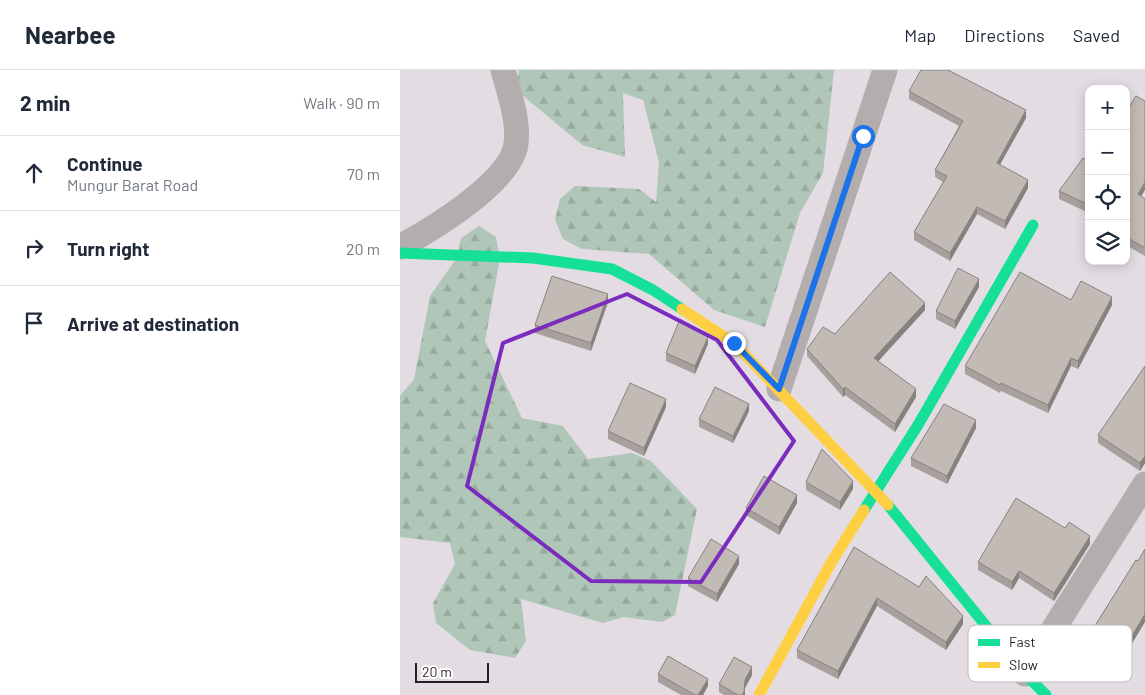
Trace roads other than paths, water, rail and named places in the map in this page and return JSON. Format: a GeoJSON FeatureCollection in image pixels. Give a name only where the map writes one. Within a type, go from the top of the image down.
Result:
{"type":"FeatureCollection","features":[{"type":"Feature","properties":{"kind":"main road"},"geometry":{"type":"LineString","coordinates":[[760,695],[832,562],[918,425],[1033,225]]}},
{"type":"Feature","properties":{"kind":"main road"},"geometry":{"type":"LineString","coordinates":[[400,253],[533,258],[612,269],[653,290],[734,343],[876,490],[985,625]]}},
{"type":"Feature","properties":{"kind":"main road"},"geometry":{"type":"LineString","coordinates":[[1033,682],[1046,695]]}},
{"type":"Feature","properties":{"kind":"street"},"geometry":{"type":"LineString","coordinates":[[400,246],[441,224],[490,183],[510,162],[515,147],[515,124],[504,70]]}},
{"type":"Feature","properties":{"kind":"street"},"geometry":{"type":"LineString","coordinates":[[779,389],[884,70]]}},
{"type":"Feature","properties":{"kind":"street"},"geometry":{"type":"LineString","coordinates":[[1056,625],[1145,484]]}}]}
